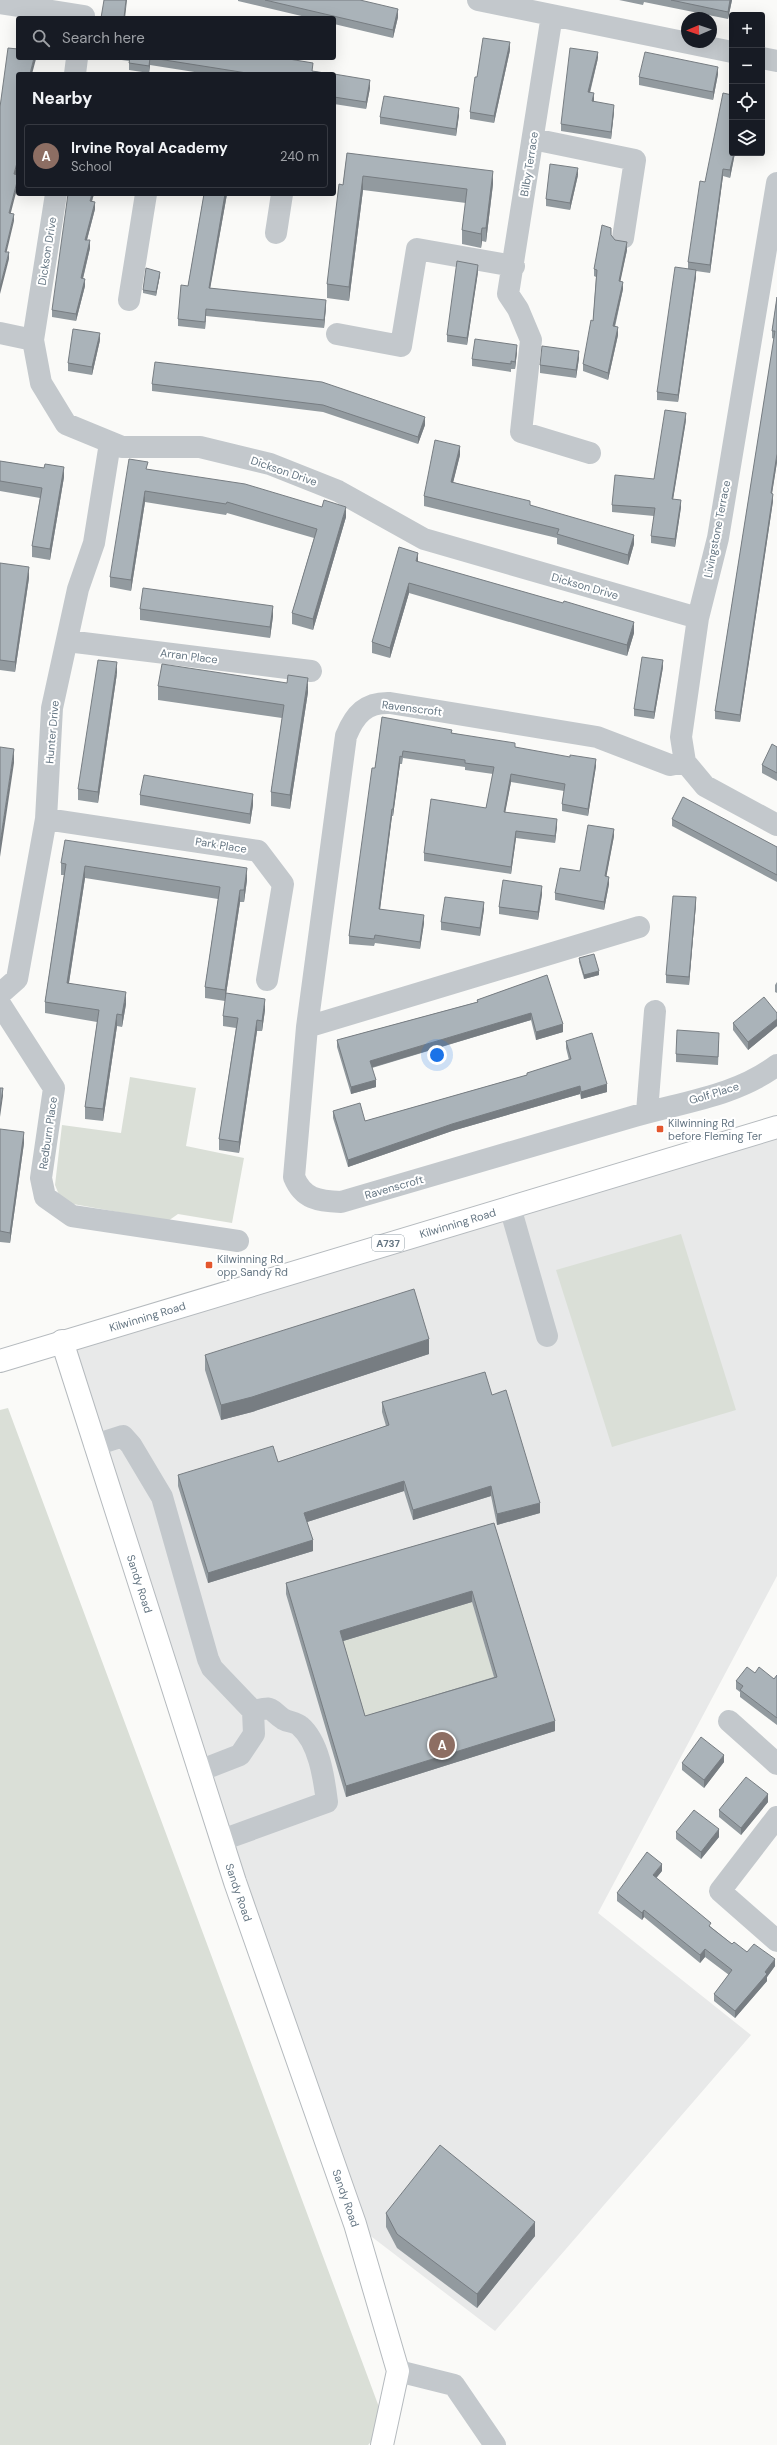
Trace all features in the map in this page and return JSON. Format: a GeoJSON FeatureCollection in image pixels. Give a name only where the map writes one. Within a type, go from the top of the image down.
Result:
{"type":"FeatureCollection","features":[{"type":"Feature","properties":{"kind":"main road","name":"Kilwinning Road"},"geometry":{"type":"LineString","coordinates":[[0,1361],[62,1340],[777,1127]]}},
{"type":"Feature","properties":{"kind":"main road","name":"Sandy Road"},"geometry":{"type":"LineString","coordinates":[[62,1340],[199,1771],[355,2224],[398,2371],[382,2445]]}},
{"type":"Feature","properties":{"kind":"street"},"geometry":{"type":"LineString","coordinates":[[490,1],[729,51]]}},
{"type":"Feature","properties":{"kind":"street"},"geometry":{"type":"LineString","coordinates":[[0,3],[85,11]]}},
{"type":"Feature","properties":{"kind":"street","name":"Bilby Terrace"},"geometry":{"type":"LineString","coordinates":[[552,15],[514,266],[508,294],[518,309],[531,340],[521,432],[590,453]]}},
{"type":"Feature","properties":{"kind":"street"},"geometry":{"type":"LineString","coordinates":[[765,59],[777,61]]}},
{"type":"Feature","properties":{"kind":"street"},"geometry":{"type":"LineString","coordinates":[[75,72],[77,60]]}},
{"type":"Feature","properties":{"kind":"street"},"geometry":{"type":"LineString","coordinates":[[533,139],[635,160],[623,238]]}},
{"type":"Feature","properties":{"kind":"street","name":"Livingstone Terrace"},"geometry":{"type":"LineString","coordinates":[[777,183],[718,538],[698,618],[681,737],[685,762],[704,786],[777,825]]}},
{"type":"Feature","properties":{"kind":"street","name":"Dickson Drive"},"geometry":{"type":"LineString","coordinates":[[56,196],[34,340],[41,383],[66,424],[122,447],[200,447],[270,464],[338,491],[424,539],[698,618]]}},
{"type":"Feature","properties":{"kind":"street"},"geometry":{"type":"LineString","coordinates":[[129,300],[146,196]]}},
{"type":"Feature","properties":{"kind":"street"},"geometry":{"type":"LineString","coordinates":[[276,233],[282,196]]}},
{"type":"Feature","properties":{"kind":"street"},"geometry":{"type":"LineString","coordinates":[[338,334],[401,346],[417,249],[514,266]]}},
{"type":"Feature","properties":{"kind":"street"},"geometry":{"type":"LineString","coordinates":[[0,333],[34,340]]}},
{"type":"Feature","properties":{"kind":"street","name":"Hunter Drive"},"geometry":{"type":"LineString","coordinates":[[0,994],[16,979],[46,818],[52,708],[78,589],[94,543],[110,443]]}},
{"type":"Feature","properties":{"kind":"street","name":"Arran Place"},"geometry":{"type":"LineString","coordinates":[[67,641],[311,671]]}},
{"type":"Feature","properties":{"kind":"street","name":"Ravenscroft"},"geometry":{"type":"LineString","coordinates":[[647,1112],[341,1202],[323,1201],[310,1197],[298,1189],[294,1176],[307,1027],[346,736],[352,721],[367,706],[390,702],[597,737],[670,765],[685,762]]}},
{"type":"Feature","properties":{"kind":"street","name":"Park Place"},"geometry":{"type":"LineString","coordinates":[[46,818],[258,851],[283,884],[268,980]]}},
{"type":"Feature","properties":{"kind":"street"},"geometry":{"type":"LineString","coordinates":[[307,1027],[639,927]]}},
{"type":"Feature","properties":{"kind":"street","name":"Redburn Place"},"geometry":{"type":"LineString","coordinates":[[0,1004],[54,1088],[41,1178],[45,1197],[72,1216],[238,1242]]}},
{"type":"Feature","properties":{"kind":"street"},"geometry":{"type":"LineString","coordinates":[[647,1112],[655,1011]]}},
{"type":"Feature","properties":{"kind":"street","name":"Golf Place"},"geometry":{"type":"LineString","coordinates":[[647,1112],[720,1093],[754,1081],[777,1065]]}},
{"type":"Feature","properties":{"kind":"street"},"geometry":{"type":"LineString","coordinates":[[510,1207],[547,1336]]}},
{"type":"Feature","properties":{"kind":"street"},"geometry":{"type":"LineString","coordinates":[[95,1445],[123,1436],[132,1445],[162,1497],[208,1659],[212,1668],[253,1711],[254,1734],[240,1755],[199,1771]]}},
{"type":"Feature","properties":{"kind":"street"},"geometry":{"type":"LineString","coordinates":[[222,1840],[327,1802],[325,1783],[313,1743],[300,1726],[284,1719],[274,1710],[267,1708],[253,1711]]}},
{"type":"Feature","properties":{"kind":"street"},"geometry":{"type":"LineString","coordinates":[[729,1721],[777,1764]]}},
{"type":"Feature","properties":{"kind":"street"},"geometry":{"type":"LineString","coordinates":[[777,1817],[720,1891],[777,1941]]}},
{"type":"Feature","properties":{"kind":"street"},"geometry":{"type":"LineString","coordinates":[[398,2371],[454,2384],[495,2445]]}},
{"type":"Feature","properties":{"kind":"shaded area"},"geometry":{"type":"Polygon","coordinates":[[[130,1077],[196,1088],[186,1146],[244,1158],[232,1223],[178,1214],[168,1221],[62,1202],[55,1185],[62,1125],[121,1133],[130,1077]]]}},
{"type":"Feature","properties":{"kind":"shaded area"},"geometry":{"type":"Polygon","coordinates":[[[777,1125],[777,1576],[598,1913],[751,2035],[495,2331],[355,2224],[62,1341],[777,1125]]]}},
{"type":"Feature","properties":{"kind":"shaded area"},"geometry":{"type":"Polygon","coordinates":[[[681,1234],[736,1410],[612,1447],[556,1270],[681,1234]]]}},
{"type":"Feature","properties":{"kind":"shaded area"},"geometry":{"type":"Polygon","coordinates":[[[8,1408],[386,2426],[368,2445],[0,2445],[0,1410],[8,1408]]]}},
{"type":"Feature","properties":{"kind":"shaded area"},"geometry":{"type":"Polygon","coordinates":[[[472,1602],[497,1687],[365,1727],[340,1642],[472,1602]]]}},
{"type":"Feature","properties":{"kind":"building"},"geometry":{"type":"Polygon","coordinates":[[[104,0],[126,0],[124,16],[101,16],[104,0]]]}},
{"type":"Feature","properties":{"kind":"building"},"geometry":{"type":"Polygon","coordinates":[[[265,0],[360,0],[398,9],[393,30],[265,0]]]}},
{"type":"Feature","properties":{"kind":"building"},"geometry":{"type":"Polygon","coordinates":[[[671,0],[730,0],[728,12],[671,0]]]}},
{"type":"Feature","properties":{"kind":"building"},"geometry":{"type":"Polygon","coordinates":[[[483,38],[510,42],[494,116],[470,112],[483,38]]]}},
{"type":"Feature","properties":{"kind":"building"},"geometry":{"type":"Polygon","coordinates":[[[8,48],[16,49],[16,60],[34,60],[30,72],[16,72],[16,166],[14,174],[16,174],[16,186],[9,213],[14,214],[5,252],[9,252],[0,287],[0,107],[8,48]]]}},
{"type":"Feature","properties":{"kind":"building"},"geometry":{"type":"Polygon","coordinates":[[[570,48],[598,52],[588,92],[594,93],[592,101],[614,105],[611,132],[561,124],[570,48]]]}},
{"type":"Feature","properties":{"kind":"building"},"geometry":{"type":"Polygon","coordinates":[[[645,52],[718,67],[713,92],[639,77],[645,52]]]}},
{"type":"Feature","properties":{"kind":"building"},"geometry":{"type":"Polygon","coordinates":[[[130,60],[150,60],[149,66],[129,63],[130,60]]]}},
{"type":"Feature","properties":{"kind":"building"},"geometry":{"type":"Polygon","coordinates":[[[165,60],[295,60],[313,63],[312,71],[318,72],[240,72],[165,60]]]}},
{"type":"Feature","properties":{"kind":"building"},"geometry":{"type":"Polygon","coordinates":[[[336,74],[370,80],[366,102],[336,97],[336,74]]]}},
{"type":"Feature","properties":{"kind":"building"},"geometry":{"type":"Polygon","coordinates":[[[723,93],[729,94],[729,156],[733,156],[730,170],[723,169],[710,265],[688,262],[700,181],[705,182],[723,93]]]}},
{"type":"Feature","properties":{"kind":"building"},"geometry":{"type":"Polygon","coordinates":[[[384,96],[459,108],[456,129],[380,117],[384,96]]]}},
{"type":"Feature","properties":{"kind":"building"},"geometry":{"type":"Polygon","coordinates":[[[347,153],[493,171],[486,228],[482,228],[481,234],[462,230],[467,189],[363,176],[349,287],[327,284],[339,184],[343,185],[347,153]]]}},
{"type":"Feature","properties":{"kind":"building"},"geometry":{"type":"Polygon","coordinates":[[[550,164],[578,168],[570,203],[546,199],[550,164]]]}},
{"type":"Feature","properties":{"kind":"building"},"geometry":{"type":"Polygon","coordinates":[[[68,196],[91,196],[90,201],[95,202],[85,240],[90,240],[81,278],[85,279],[76,314],[52,310],[68,196]]]}},
{"type":"Feature","properties":{"kind":"building"},"geometry":{"type":"Polygon","coordinates":[[[204,196],[225,196],[209,288],[326,300],[324,320],[206,309],[205,322],[178,319],[181,285],[188,286],[204,196]]]}},
{"type":"Feature","properties":{"kind":"building"},"geometry":{"type":"Polygon","coordinates":[[[602,225],[611,228],[611,235],[615,240],[627,242],[619,281],[623,282],[613,326],[618,327],[608,373],[583,364],[591,320],[593,321],[597,270],[594,269],[602,225]]]}},
{"type":"Feature","properties":{"kind":"building"},"geometry":{"type":"Polygon","coordinates":[[[457,261],[478,265],[467,338],[447,335],[457,261]]]}},
{"type":"Feature","properties":{"kind":"building"},"geometry":{"type":"Polygon","coordinates":[[[675,267],[696,270],[678,395],[657,392],[675,267]]]}},
{"type":"Feature","properties":{"kind":"building"},"geometry":{"type":"Polygon","coordinates":[[[146,268],[160,272],[156,292],[143,290],[146,268]]]}},
{"type":"Feature","properties":{"kind":"building"},"geometry":{"type":"Polygon","coordinates":[[[777,297],[777,454],[771,493],[773,494],[740,715],[715,711],[775,331],[772,331],[777,297]]]}},
{"type":"Feature","properties":{"kind":"building"},"geometry":{"type":"Polygon","coordinates":[[[73,329],[100,333],[92,367],[68,363],[73,329]]]}},
{"type":"Feature","properties":{"kind":"building"},"geometry":{"type":"Polygon","coordinates":[[[475,339],[517,345],[515,362],[511,361],[511,364],[472,359],[475,339]]]}},
{"type":"Feature","properties":{"kind":"building"},"geometry":{"type":"Polygon","coordinates":[[[542,346],[579,351],[576,370],[540,365],[542,346]]]}},
{"type":"Feature","properties":{"kind":"building"},"geometry":{"type":"Polygon","coordinates":[[[155,362],[322,382],[425,417],[418,437],[323,405],[152,384],[155,362]]]}},
{"type":"Feature","properties":{"kind":"building"},"geometry":{"type":"Polygon","coordinates":[[[665,410],[686,413],[672,499],[681,500],[675,539],[651,536],[655,508],[612,505],[615,475],[654,479],[665,410]]]}},
{"type":"Feature","properties":{"kind":"building"},"geometry":{"type":"Polygon","coordinates":[[[435,440],[460,446],[451,482],[530,501],[530,505],[634,535],[628,555],[557,534],[559,529],[424,496],[435,440]]]}},
{"type":"Feature","properties":{"kind":"building"},"geometry":{"type":"Polygon","coordinates":[[[129,459],[148,462],[146,469],[245,484],[322,507],[324,500],[346,507],[313,619],[292,613],[317,529],[227,502],[226,504],[145,491],[131,580],[110,577],[129,459]]]}},
{"type":"Feature","properties":{"kind":"building"},"geometry":{"type":"Polygon","coordinates":[[[0,461],[44,468],[45,464],[64,467],[50,549],[32,546],[42,488],[0,481],[0,461]]]}},
{"type":"Feature","properties":{"kind":"building"},"geometry":{"type":"Polygon","coordinates":[[[399,547],[418,553],[416,561],[563,603],[564,601],[634,622],[627,645],[409,583],[390,648],[372,642],[399,547]]]}},
{"type":"Feature","properties":{"kind":"building"},"geometry":{"type":"Polygon","coordinates":[[[0,563],[29,567],[15,662],[0,660],[0,563]]]}},
{"type":"Feature","properties":{"kind":"building"},"geometry":{"type":"Polygon","coordinates":[[[143,588],[273,606],[270,627],[140,609],[143,588]]]}},
{"type":"Feature","properties":{"kind":"building"},"geometry":{"type":"Polygon","coordinates":[[[642,657],[663,660],[654,712],[634,709],[642,657]]]}},
{"type":"Feature","properties":{"kind":"building"},"geometry":{"type":"Polygon","coordinates":[[[98,660],[117,662],[98,792],[78,789],[98,660]]]}},
{"type":"Feature","properties":{"kind":"building"},"geometry":{"type":"Polygon","coordinates":[[[162,664],[287,683],[288,675],[308,678],[290,795],[271,792],[284,705],[158,686],[162,664]]]}},
{"type":"Feature","properties":{"kind":"building"},"geometry":{"type":"Polygon","coordinates":[[[382,717],[452,730],[451,733],[515,743],[515,747],[570,757],[570,755],[596,759],[588,809],[562,804],[565,784],[511,774],[504,812],[557,819],[555,836],[516,831],[511,867],[424,853],[431,799],[486,808],[494,767],[465,763],[465,760],[403,751],[402,757],[400,756],[379,909],[424,915],[420,942],[375,935],[374,939],[349,936],[372,768],[375,768],[382,717]]]}},
{"type":"Feature","properties":{"kind":"building"},"geometry":{"type":"Polygon","coordinates":[[[772,744],[777,747],[777,773],[762,765],[772,744]]]}},
{"type":"Feature","properties":{"kind":"building"},"geometry":{"type":"Polygon","coordinates":[[[0,747],[14,749],[0,844],[0,747]]]}},
{"type":"Feature","properties":{"kind":"building"},"geometry":{"type":"Polygon","coordinates":[[[144,775],[253,794],[250,814],[140,795],[144,775]]]}},
{"type":"Feature","properties":{"kind":"building"},"geometry":{"type":"Polygon","coordinates":[[[683,797],[777,847],[777,875],[672,819],[683,797]]]}},
{"type":"Feature","properties":{"kind":"building"},"geometry":{"type":"Polygon","coordinates":[[[588,825],[614,829],[605,876],[609,877],[604,902],[555,893],[560,868],[580,871],[588,825]]]}},
{"type":"Feature","properties":{"kind":"building"},"geometry":{"type":"Polygon","coordinates":[[[65,840],[247,868],[244,890],[240,890],[225,990],[205,987],[220,887],[85,866],[67,983],[126,992],[122,1015],[117,1014],[103,1109],[85,1107],[99,1010],[45,1002],[66,864],[61,863],[65,840]]]}},
{"type":"Feature","properties":{"kind":"building"},"geometry":{"type":"Polygon","coordinates":[[[503,880],[542,886],[538,912],[499,907],[503,880]]]}},
{"type":"Feature","properties":{"kind":"building"},"geometry":{"type":"Polygon","coordinates":[[[673,896],[696,897],[689,977],[666,975],[673,896]]]}},
{"type":"Feature","properties":{"kind":"building"},"geometry":{"type":"Polygon","coordinates":[[[445,897],[484,902],[480,928],[441,922],[445,897]]]}},
{"type":"Feature","properties":{"kind":"building"},"geometry":{"type":"Polygon","coordinates":[[[594,954],[599,971],[584,975],[579,958],[594,954]]]}},
{"type":"Feature","properties":{"kind":"building"},"geometry":{"type":"Polygon","coordinates":[[[547,975],[563,1024],[536,1032],[531,1013],[370,1061],[376,1080],[351,1087],[337,1040],[478,1002],[477,1000],[547,975]]]}},
{"type":"Feature","properties":{"kind":"building"},"geometry":{"type":"Polygon","coordinates":[[[226,993],[265,999],[262,1021],[257,1020],[239,1142],[219,1139],[238,1018],[223,1016],[226,993]]]}},
{"type":"Feature","properties":{"kind":"building"},"geometry":{"type":"Polygon","coordinates":[[[764,997],[777,1013],[777,1019],[748,1042],[733,1023],[764,997]]]}},
{"type":"Feature","properties":{"kind":"building"},"geometry":{"type":"Polygon","coordinates":[[[677,1030],[719,1033],[718,1057],[676,1054],[677,1030]]]}},
{"type":"Feature","properties":{"kind":"building"},"geometry":{"type":"Polygon","coordinates":[[[592,1033],[607,1084],[581,1092],[580,1086],[452,1124],[348,1160],[333,1111],[360,1103],[365,1121],[527,1075],[527,1073],[571,1059],[566,1041],[592,1033]]]}},
{"type":"Feature","properties":{"kind":"building"},"geometry":{"type":"Polygon","coordinates":[[[0,1088],[3,1088],[0,1109],[0,1088]]]}},
{"type":"Feature","properties":{"kind":"building"},"geometry":{"type":"Polygon","coordinates":[[[0,1129],[24,1132],[10,1233],[0,1231],[0,1129]]]}},
{"type":"Feature","properties":{"kind":"building"},"geometry":{"type":"Polygon","coordinates":[[[414,1289],[429,1339],[252,1397],[221,1405],[205,1355],[414,1289]]]}},
{"type":"Feature","properties":{"kind":"building"},"geometry":{"type":"Polygon","coordinates":[[[485,1372],[492,1395],[506,1390],[540,1503],[497,1514],[491,1486],[413,1510],[404,1481],[304,1513],[313,1540],[208,1573],[178,1475],[273,1446],[278,1462],[389,1425],[382,1402],[485,1372]]]}},
{"type":"Feature","properties":{"kind":"building"},"geometry":{"type":"Polygon","coordinates":[[[494,1523],[555,1721],[346,1786],[286,1583],[494,1523]],[[472,1591],[340,1631],[365,1716],[497,1677],[472,1591]]]}},
{"type":"Feature","properties":{"kind":"building"},"geometry":{"type":"Polygon","coordinates":[[[747,1667],[755,1673],[759,1667],[774,1679],[777,1675],[777,1718],[740,1690],[743,1686],[736,1681],[747,1667]]]}},
{"type":"Feature","properties":{"kind":"building"},"geometry":{"type":"Polygon","coordinates":[[[701,1737],[724,1755],[704,1780],[682,1763],[701,1737]]]}},
{"type":"Feature","properties":{"kind":"building"},"geometry":{"type":"Polygon","coordinates":[[[746,1777],[768,1794],[741,1828],[719,1810],[746,1777]]]}},
{"type":"Feature","properties":{"kind":"building"},"geometry":{"type":"Polygon","coordinates":[[[694,1810],[719,1829],[701,1852],[676,1832],[694,1810]]]}},
{"type":"Feature","properties":{"kind":"building"},"geometry":{"type":"Polygon","coordinates":[[[647,1852],[662,1864],[653,1875],[711,1923],[709,1926],[732,1944],[734,1942],[747,1952],[754,1944],[775,1959],[765,1972],[767,1974],[735,2011],[714,1994],[732,1970],[705,1949],[700,1955],[644,1910],[642,1913],[617,1893],[647,1852]]]}},
{"type":"Feature","properties":{"kind":"building"},"geometry":{"type":"Polygon","coordinates":[[[440,2145],[535,2222],[477,2294],[397,2234],[386,2213],[440,2145]]]}},
{"type":"Feature","properties":{"kind":"place","name":"Kilwinning Rd before Fleming Ter"},"geometry":{"type":"Point","coordinates":[660,1129]}},
{"type":"Feature","properties":{"kind":"place","name":"Kilwinning Rd opp Sandy Rd"},"geometry":{"type":"Point","coordinates":[209,1265]}},
{"type":"Feature","properties":{"kind":"place","name":"Irvine Royal Academy"},"geometry":{"type":"Point","coordinates":[442,1745]}}]}
